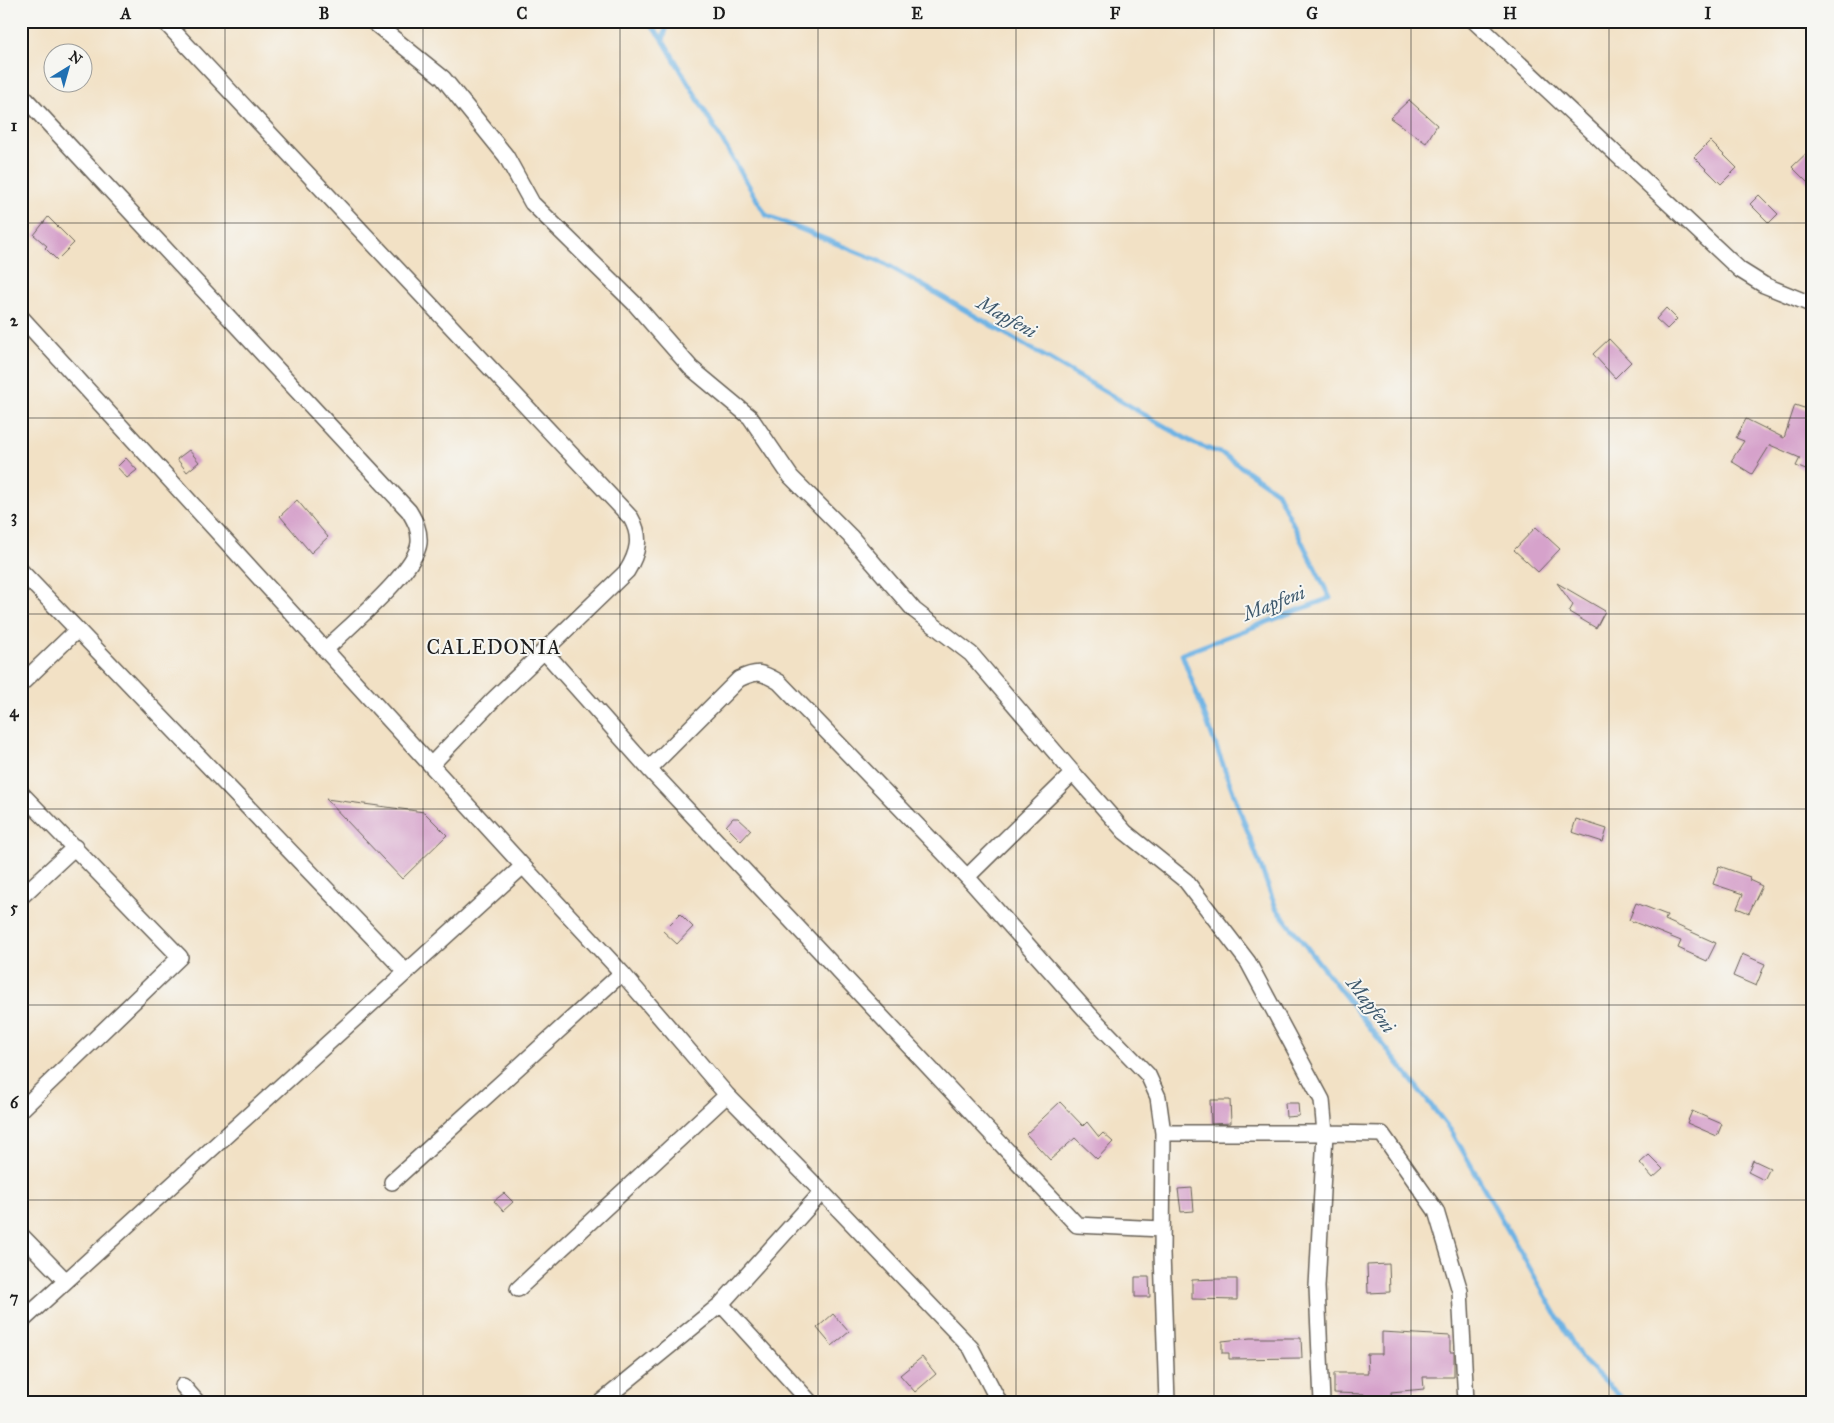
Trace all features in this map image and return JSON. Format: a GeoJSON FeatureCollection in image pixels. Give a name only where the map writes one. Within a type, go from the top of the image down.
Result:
{"type":"FeatureCollection","features":[{"type":"Feature","properties":{"kind":"street"},"geometry":{"type":"LineString","coordinates":[[164,21],[631,518],[637,530],[638,538],[634,559],[627,571],[493,700],[431,765]]}},
{"type":"Feature","properties":{"kind":"street"},"geometry":{"type":"LineString","coordinates":[[372,21],[442,78],[506,156],[532,203],[635,304],[691,368],[750,417],[791,477],[850,536],[914,610],[970,654],[1125,832],[1186,881],[1248,962],[1322,1100],[1324,1133],[1317,1287],[1322,1402]]}},
{"type":"Feature","properties":{"kind":"street"},"geometry":{"type":"LineString","coordinates":[[1474,21],[1740,270],[1764,285],[1813,305]]}},
{"type":"Feature","properties":{"kind":"street"},"geometry":{"type":"LineString","coordinates":[[21,94],[409,511],[418,528],[419,543],[416,556],[404,572],[325,650]]}},
{"type":"Feature","properties":{"kind":"street"},"geometry":{"type":"LineString","coordinates":[[21,317],[622,973],[726,1095],[971,1348],[999,1402]]}},
{"type":"Feature","properties":{"kind":"street"},"geometry":{"type":"LineString","coordinates":[[21,571],[76,631],[406,972]]}},
{"type":"Feature","properties":{"kind":"street"},"geometry":{"type":"LineString","coordinates":[[21,684],[76,631]]}},
{"type":"Feature","properties":{"kind":"street"},"geometry":{"type":"LineString","coordinates":[[544,651],[649,770],[1077,1225],[1162,1229]]}},
{"type":"Feature","properties":{"kind":"street"},"geometry":{"type":"LineString","coordinates":[[649,770],[739,679],[754,672],[766,674],[780,682],[967,878],[1090,1015],[1148,1075],[1158,1097],[1163,1134],[1162,1229],[1167,1402]]}},
{"type":"Feature","properties":{"kind":"street"},"geometry":{"type":"LineString","coordinates":[[967,878],[1073,773]]}},
{"type":"Feature","properties":{"kind":"street"},"geometry":{"type":"LineString","coordinates":[[21,793],[180,957],[21,1110]]}},
{"type":"Feature","properties":{"kind":"street"},"geometry":{"type":"LineString","coordinates":[[21,897],[75,847]]}},
{"type":"Feature","properties":{"kind":"street"},"geometry":{"type":"LineString","coordinates":[[21,1322],[523,866]]}},
{"type":"Feature","properties":{"kind":"street"},"geometry":{"type":"LineString","coordinates":[[392,1182],[622,973]]}},
{"type":"Feature","properties":{"kind":"street"},"geometry":{"type":"LineString","coordinates":[[518,1289],[726,1095]]}},
{"type":"Feature","properties":{"kind":"street"},"geometry":{"type":"LineString","coordinates":[[1163,1134],[1382,1134],[1436,1212],[1460,1291],[1466,1402]]}},
{"type":"Feature","properties":{"kind":"street"},"geometry":{"type":"LineString","coordinates":[[601,1402],[721,1304],[822,1192]]}},
{"type":"Feature","properties":{"kind":"street"},"geometry":{"type":"LineString","coordinates":[[21,1235],[66,1282]]}},
{"type":"Feature","properties":{"kind":"street"},"geometry":{"type":"LineString","coordinates":[[721,1304],[810,1402]]}},
{"type":"Feature","properties":{"kind":"street"},"geometry":{"type":"LineString","coordinates":[[183,1386],[197,1402]]}},
{"type":"Feature","properties":{"kind":"building"},"geometry":{"type":"Polygon","coordinates":[[[1409,100],[1437,125],[1426,143],[1390,118],[1409,100]]]}},
{"type":"Feature","properties":{"kind":"building"},"geometry":{"type":"Polygon","coordinates":[[[1710,141],[1737,168],[1721,184],[1694,157],[1710,141]]]}},
{"type":"Feature","properties":{"kind":"building"},"geometry":{"type":"Polygon","coordinates":[[[1813,147],[1813,188],[1792,167],[1813,147]]]}},
{"type":"Feature","properties":{"kind":"building"},"geometry":{"type":"Polygon","coordinates":[[[1759,195],[1778,214],[1769,223],[1750,204],[1759,195]]]}},
{"type":"Feature","properties":{"kind":"building"},"geometry":{"type":"Polygon","coordinates":[[[48,217],[74,243],[57,260],[45,248],[47,246],[34,235],[48,217]]]}},
{"type":"Feature","properties":{"kind":"building"},"geometry":{"type":"Polygon","coordinates":[[[1666,308],[1677,319],[1667,329],[1656,319],[1666,308]]]}},
{"type":"Feature","properties":{"kind":"building"},"geometry":{"type":"Polygon","coordinates":[[[1609,339],[1631,362],[1615,378],[1593,354],[1609,339]]]}},
{"type":"Feature","properties":{"kind":"building"},"geometry":{"type":"Polygon","coordinates":[[[1795,405],[1813,411],[1813,473],[1796,466],[1800,458],[1770,445],[1752,474],[1731,461],[1744,441],[1736,438],[1746,419],[1784,438],[1795,405]]]}},
{"type":"Feature","properties":{"kind":"building"},"geometry":{"type":"Polygon","coordinates":[[[189,450],[199,462],[187,472],[177,459],[189,450]]]}},
{"type":"Feature","properties":{"kind":"building"},"geometry":{"type":"Polygon","coordinates":[[[126,458],[137,470],[127,478],[117,467],[126,458]]]}},
{"type":"Feature","properties":{"kind":"building"},"geometry":{"type":"Polygon","coordinates":[[[297,500],[328,537],[311,553],[280,516],[297,500]]]}},
{"type":"Feature","properties":{"kind":"building"},"geometry":{"type":"Polygon","coordinates":[[[1536,527],[1560,549],[1538,572],[1514,550],[1536,527]]]}},
{"type":"Feature","properties":{"kind":"building"},"geometry":{"type":"Polygon","coordinates":[[[1557,583],[1605,611],[1596,628],[1569,612],[1573,605],[1557,583]]]}},
{"type":"Feature","properties":{"kind":"building"},"geometry":{"type":"Polygon","coordinates":[[[326,799],[424,812],[447,835],[402,879],[326,799]]]}},
{"type":"Feature","properties":{"kind":"building"},"geometry":{"type":"Polygon","coordinates":[[[733,818],[738,818],[751,830],[741,841],[726,826],[733,818]]]}},
{"type":"Feature","properties":{"kind":"building"},"geometry":{"type":"Polygon","coordinates":[[[1576,819],[1607,829],[1603,842],[1572,832],[1576,819]]]}},
{"type":"Feature","properties":{"kind":"building"},"geometry":{"type":"Polygon","coordinates":[[[1719,866],[1750,877],[1749,880],[1762,886],[1749,913],[1737,908],[1743,894],[1713,884],[1719,866]]]}},
{"type":"Feature","properties":{"kind":"building"},"geometry":{"type":"Polygon","coordinates":[[[1636,903],[1667,915],[1665,920],[1716,943],[1707,961],[1678,948],[1681,941],[1629,920],[1636,903]]]}},
{"type":"Feature","properties":{"kind":"building"},"geometry":{"type":"Polygon","coordinates":[[[680,914],[693,927],[677,944],[663,931],[680,914]]]}},
{"type":"Feature","properties":{"kind":"building"},"geometry":{"type":"Polygon","coordinates":[[[1742,954],[1765,964],[1756,986],[1733,976],[1742,954]]]}},
{"type":"Feature","properties":{"kind":"building"},"geometry":{"type":"Polygon","coordinates":[[[1210,1100],[1230,1100],[1231,1123],[1211,1124],[1210,1100]]]}},
{"type":"Feature","properties":{"kind":"building"},"geometry":{"type":"Polygon","coordinates":[[[1060,1102],[1083,1126],[1087,1122],[1099,1137],[1103,1133],[1113,1142],[1097,1159],[1075,1138],[1050,1160],[1026,1134],[1060,1102]]]}},
{"type":"Feature","properties":{"kind":"building"},"geometry":{"type":"Polygon","coordinates":[[[1285,1103],[1298,1103],[1299,1116],[1286,1117],[1285,1103]]]}},
{"type":"Feature","properties":{"kind":"building"},"geometry":{"type":"Polygon","coordinates":[[[1692,1111],[1722,1124],[1717,1136],[1687,1123],[1692,1111]]]}},
{"type":"Feature","properties":{"kind":"building"},"geometry":{"type":"Polygon","coordinates":[[[1649,1155],[1663,1169],[1653,1178],[1640,1163],[1649,1155]]]}},
{"type":"Feature","properties":{"kind":"building"},"geometry":{"type":"Polygon","coordinates":[[[1753,1160],[1770,1168],[1764,1180],[1748,1172],[1753,1160]]]}},
{"type":"Feature","properties":{"kind":"building"},"geometry":{"type":"Polygon","coordinates":[[[1192,1188],[1194,1211],[1181,1212],[1178,1189],[1192,1188]]]}},
{"type":"Feature","properties":{"kind":"building"},"geometry":{"type":"Polygon","coordinates":[[[504,1193],[513,1202],[503,1211],[494,1201],[504,1193]]]}},
{"type":"Feature","properties":{"kind":"building"},"geometry":{"type":"Polygon","coordinates":[[[1389,1264],[1390,1292],[1368,1293],[1367,1265],[1389,1264]]]}},
{"type":"Feature","properties":{"kind":"building"},"geometry":{"type":"Polygon","coordinates":[[[1135,1277],[1149,1277],[1150,1297],[1135,1297],[1135,1277]]]}},
{"type":"Feature","properties":{"kind":"building"},"geometry":{"type":"Polygon","coordinates":[[[1237,1279],[1237,1300],[1192,1299],[1192,1280],[1237,1279]]]}},
{"type":"Feature","properties":{"kind":"building"},"geometry":{"type":"Polygon","coordinates":[[[833,1314],[849,1332],[832,1346],[817,1328],[833,1314]]]}},
{"type":"Feature","properties":{"kind":"building"},"geometry":{"type":"Polygon","coordinates":[[[1382,1332],[1450,1336],[1450,1352],[1454,1352],[1454,1377],[1423,1377],[1424,1389],[1391,1392],[1392,1402],[1365,1402],[1364,1394],[1334,1393],[1334,1373],[1368,1373],[1367,1354],[1382,1354],[1382,1332]]]}},
{"type":"Feature","properties":{"kind":"building"},"geometry":{"type":"Polygon","coordinates":[[[1250,1338],[1301,1338],[1302,1358],[1229,1359],[1229,1353],[1222,1353],[1222,1341],[1250,1338]]]}},
{"type":"Feature","properties":{"kind":"building"},"geometry":{"type":"Polygon","coordinates":[[[922,1357],[936,1374],[915,1392],[900,1375],[922,1357]]]}},
{"type":"Feature","properties":{"kind":"waterway","name":"Mapfeni"},"geometry":{"type":"LineString","coordinates":[[648,21],[663,40],[766,215],[884,263],[1195,444],[1223,454],[1277,492],[1330,598],[1182,654],[1276,908],[1452,1132],[1581,1358],[1626,1402]]}},
{"type":"Feature","properties":{"kind":"waterway"},"geometry":{"type":"LineString","coordinates":[[663,40],[666,29],[664,21]]}},
{"type":"Feature","properties":{"kind":"district","name":"CALEDONIA"},"geometry":{"type":"Point","coordinates":[494,647]}}]}
